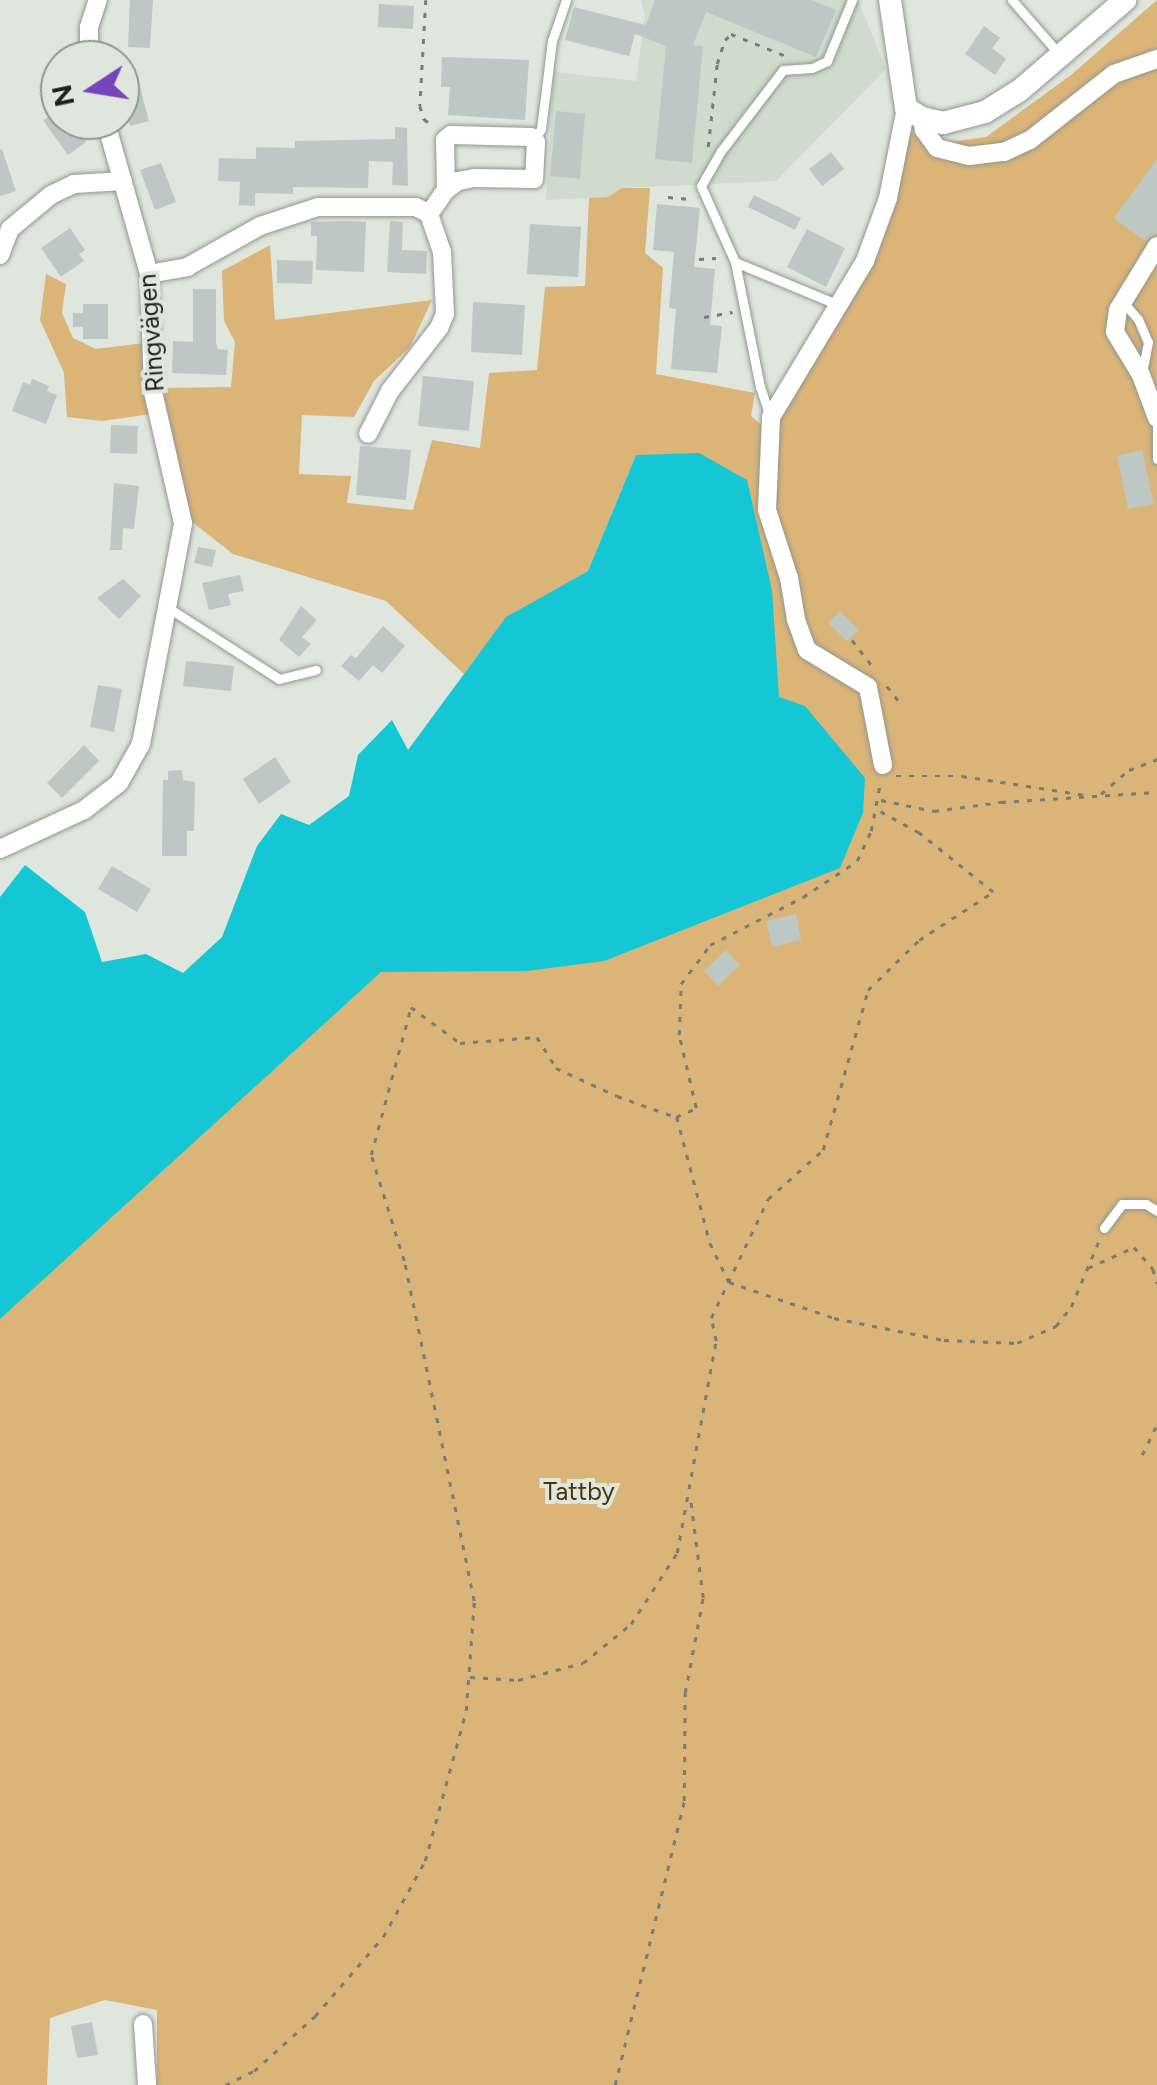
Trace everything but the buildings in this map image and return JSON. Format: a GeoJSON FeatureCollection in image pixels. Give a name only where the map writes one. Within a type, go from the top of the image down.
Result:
{"type":"FeatureCollection","features":[{"type":"Feature","properties":{"kind":"street"},"geometry":{"type":"LineString","coordinates":[[90,40],[98,0]]}},
{"type":"Feature","properties":{"kind":"street"},"geometry":{"type":"LineString","coordinates":[[890,0],[914,113],[929,140],[955,155],[1004,152],[1030,140],[1114,74],[1157,59]]}},
{"type":"Feature","properties":{"kind":"street"},"geometry":{"type":"LineString","coordinates":[[914,113],[943,123],[985,112],[1062,58],[1126,0]]}},
{"type":"Feature","properties":{"kind":"street"},"geometry":{"type":"LineString","coordinates":[[882,765],[868,687],[807,650],[796,619],[790,578],[768,510],[770,417],[866,261],[914,113]]}},
{"type":"Feature","properties":{"kind":"street"},"geometry":{"type":"LineString","coordinates":[[429,214],[446,190],[458,181],[534,180],[534,140],[451,135],[445,140],[446,190]]}},
{"type":"Feature","properties":{"kind":"street","name":"Ringvägen"},"geometry":{"type":"LineString","coordinates":[[0,849],[84,810],[119,783],[141,744],[183,523],[153,392],[149,274],[112,140]]}},
{"type":"Feature","properties":{"kind":"street"},"geometry":{"type":"LineString","coordinates":[[0,256],[10,229],[51,195],[74,184],[124,180]]}},
{"type":"Feature","properties":{"kind":"street"},"geometry":{"type":"LineString","coordinates":[[149,274],[187,267],[260,226],[318,206],[416,207],[429,214],[442,252],[445,314],[440,328],[390,391],[368,434]]}},
{"type":"Feature","properties":{"kind":"street"},"geometry":{"type":"LineString","coordinates":[[1157,246],[1123,302],[1115,332],[1141,375],[1157,418]]}},
{"type":"Feature","properties":{"kind":"street"},"geometry":{"type":"LineString","coordinates":[[143,2024],[147,2085]]}},
{"type":"Feature","properties":{"kind":"lane"},"geometry":{"type":"LineString","coordinates":[[534,140],[540,129],[552,41],[566,0]]}},
{"type":"Feature","properties":{"kind":"lane"},"geometry":{"type":"LineString","coordinates":[[770,417],[734,260],[701,186],[783,70],[827,61],[852,0]]}},
{"type":"Feature","properties":{"kind":"lane"},"geometry":{"type":"LineString","coordinates":[[1012,0],[1062,58]]}},
{"type":"Feature","properties":{"kind":"lane"},"geometry":{"type":"LineString","coordinates":[[734,260],[839,305]]}},
{"type":"Feature","properties":{"kind":"lane"},"geometry":{"type":"LineString","coordinates":[[1157,418],[1157,460]]}},
{"type":"Feature","properties":{"kind":"lane"},"geometry":{"type":"LineString","coordinates":[[167,608],[280,679],[316,670]]}},
{"type":"Feature","properties":{"kind":"lane"},"geometry":{"type":"LineString","coordinates":[[1104,1228],[1122,1204],[1146,1204],[1157,1212]]}},
{"type":"Feature","properties":{"kind":"path"},"geometry":{"type":"LineString","coordinates":[[426,0],[420,106],[424,119],[451,135]]}},
{"type":"Feature","properties":{"kind":"path"},"geometry":{"type":"LineString","coordinates":[[708,173],[717,64],[725,40],[731,34],[746,39],[800,62],[802,68]]}},
{"type":"Feature","properties":{"kind":"path"},"geometry":{"type":"LineString","coordinates":[[668,197],[707,200]]}},
{"type":"Feature","properties":{"kind":"path"},"geometry":{"type":"LineString","coordinates":[[700,258],[734,260]]}},
{"type":"Feature","properties":{"kind":"path"},"geometry":{"type":"LineString","coordinates":[[704,317],[744,310]]}},
{"type":"Feature","properties":{"kind":"path"},"geometry":{"type":"LineString","coordinates":[[1100,795],[1129,770],[1157,759]]}},
{"type":"Feature","properties":{"kind":"path"},"geometry":{"type":"LineString","coordinates":[[225,2085],[254,2071],[314,2016],[383,1937],[426,1861],[466,1710],[474,1601],[404,1261],[371,1156],[410,1007],[460,1043],[537,1037],[556,1068],[676,1116],[696,1108],[678,1035],[681,984],[710,945],[803,897],[857,862],[876,810],[881,780],[921,774],[1092,796]]}},
{"type":"Feature","properties":{"kind":"path"},"geometry":{"type":"LineString","coordinates":[[878,800],[934,811],[1157,792]]}},
{"type":"Feature","properties":{"kind":"path"},"geometry":{"type":"LineString","coordinates":[[469,1677],[518,1680],[583,1663],[631,1624],[677,1553],[716,1341],[712,1318],[768,1200],[823,1150],[868,990],[918,940],[992,892],[919,832],[876,810]]}},
{"type":"Feature","properties":{"kind":"path"},"geometry":{"type":"LineString","coordinates":[[676,1116],[710,1243],[729,1282],[880,1330],[944,1340],[1017,1343],[1056,1326],[1070,1307],[1104,1228]]}},
{"type":"Feature","properties":{"kind":"path"},"geometry":{"type":"LineString","coordinates":[[1087,1269],[1134,1247],[1154,1270],[1157,1284]]}},
{"type":"Feature","properties":{"kind":"path"},"geometry":{"type":"LineString","coordinates":[[1142,1454],[1157,1424]]}},
{"type":"Feature","properties":{"kind":"path"},"geometry":{"type":"LineString","coordinates":[[1148,1442],[1157,1448]]}},
{"type":"Feature","properties":{"kind":"path"},"geometry":{"type":"LineString","coordinates":[[615,2085],[684,1801],[685,1693],[704,1598],[689,1490]]}},
{"type":"Feature","properties":{"kind":"shaded area"},"geometry":{"type":"Polygon","coordinates":[[[641,0],[858,0],[886,69],[776,181],[622,188],[608,197],[546,200],[554,72],[636,81],[645,16],[641,0]]]}},
{"type":"Feature","properties":{"kind":"green space","name":"Tattby"},"geometry":{"type":"Polygon","coordinates":[[[1157,0],[1157,2085],[157,2085],[157,2010],[105,2000],[50,2018],[47,2085],[0,2085],[0,1125],[551,819],[636,455],[588,571],[507,617],[464,674],[386,601],[233,554],[192,522],[162,388],[231,387],[235,342],[224,321],[222,271],[270,245],[275,320],[432,300],[410,347],[374,381],[354,417],[302,415],[299,474],[351,476],[347,503],[413,510],[432,440],[480,448],[489,373],[537,370],[545,287],[585,286],[589,198],[608,197],[622,188],[650,188],[645,253],[663,268],[656,374],[755,393],[751,416],[771,433],[847,302],[907,132],[950,142],[986,137],[1071,75],[1157,0]]]}},
{"type":"Feature","properties":{"kind":"green space"},"geometry":{"type":"Polygon","coordinates":[[[46,274],[66,284],[62,313],[73,338],[96,349],[144,343],[151,414],[102,421],[67,417],[64,373],[40,320],[46,274]]]}},
{"type":"Feature","properties":{"kind":"water"},"geometry":{"type":"Polygon","coordinates":[[[699,453],[747,480],[772,590],[779,697],[805,706],[865,778],[863,813],[840,868],[604,961],[527,971],[381,972],[0,1319],[0,897],[25,865],[85,912],[102,962],[146,954],[183,973],[222,937],[257,846],[281,814],[309,825],[349,796],[358,755],[392,720],[408,750],[506,617],[588,571],[636,455],[699,453]]]}}]}
